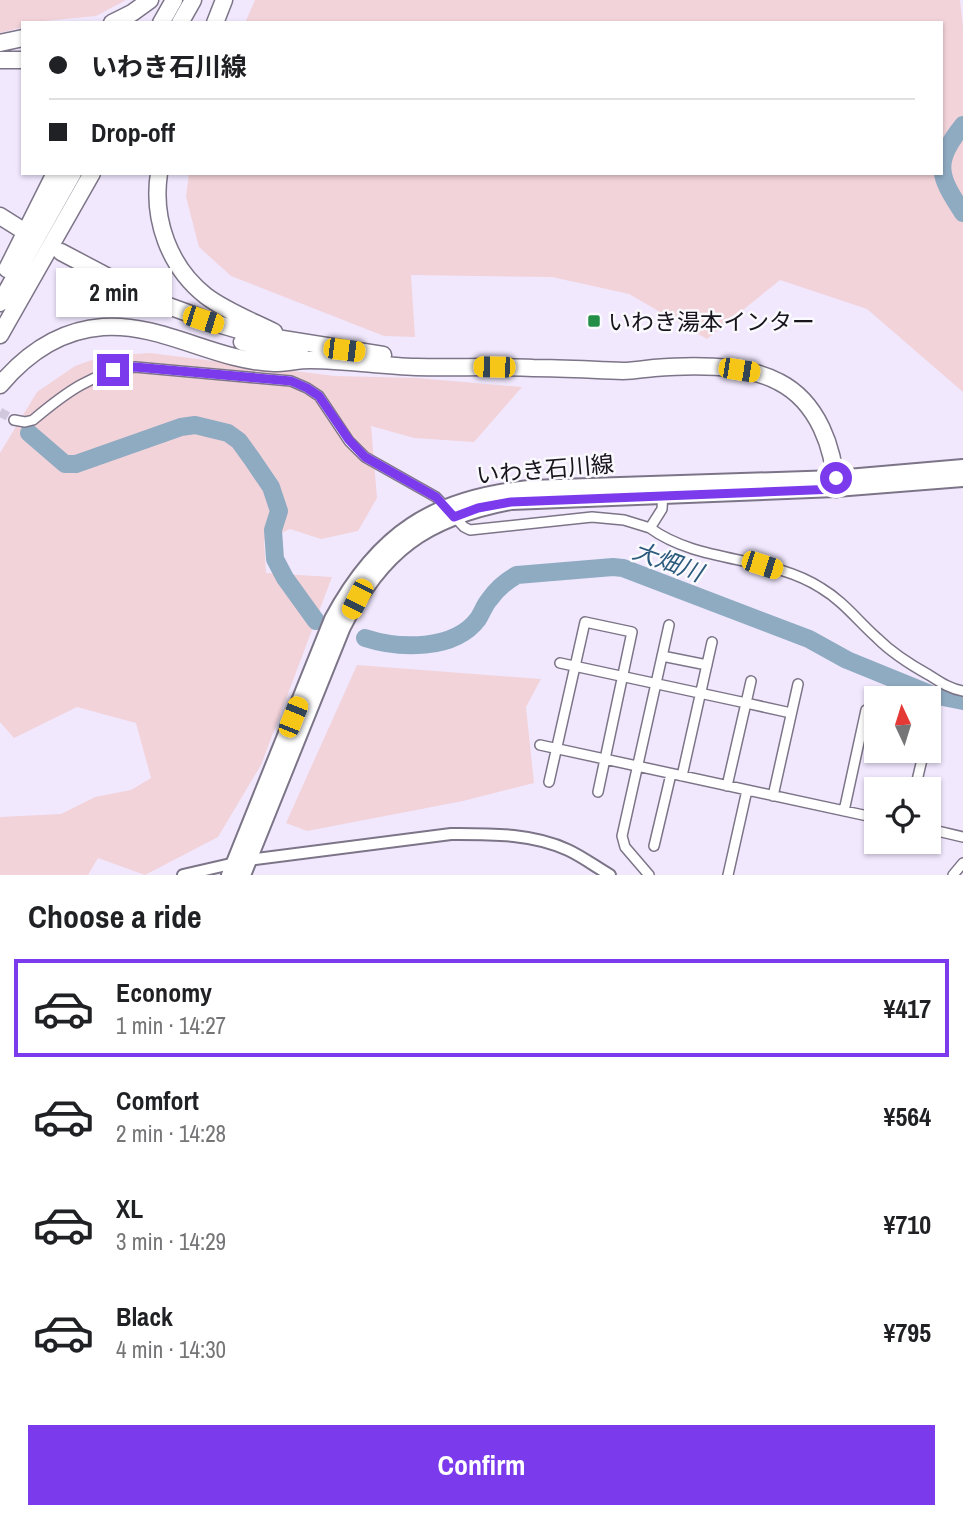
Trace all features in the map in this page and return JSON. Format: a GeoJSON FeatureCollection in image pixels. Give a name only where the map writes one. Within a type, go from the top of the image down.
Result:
{"type":"FeatureCollection","features":[{"type":"Feature","properties":{"kind":"highway"},"geometry":{"type":"LineString","coordinates":[[116,21],[150,0]]}},
{"type":"Feature","properties":{"kind":"highway"},"geometry":{"type":"LineString","coordinates":[[162,21],[174,0]]}},
{"type":"Feature","properties":{"kind":"highway"},"geometry":{"type":"LineString","coordinates":[[181,21],[193,0]]}},
{"type":"Feature","properties":{"kind":"highway"},"geometry":{"type":"LineString","coordinates":[[216,21],[224,0]]}},
{"type":"Feature","properties":{"kind":"highway"},"geometry":{"type":"LineString","coordinates":[[0,43],[21,38]]}},
{"type":"Feature","properties":{"kind":"highway"},"geometry":{"type":"LineString","coordinates":[[0,60],[21,60]]}},
{"type":"Feature","properties":{"kind":"highway"},"geometry":{"type":"LineString","coordinates":[[0,284],[54,175]]}},
{"type":"Feature","properties":{"kind":"highway"},"geometry":{"type":"LineString","coordinates":[[0,303],[73,175]]}},
{"type":"Feature","properties":{"kind":"highway"},"geometry":{"type":"LineString","coordinates":[[0,335],[91,175]]}},
{"type":"Feature","properties":{"kind":"highway"},"geometry":{"type":"LineString","coordinates":[[159,175],[157,192],[160,220],[169,248],[186,276],[208,297],[288,338]]}},
{"type":"Feature","properties":{"kind":"highway"},"geometry":{"type":"LineString","coordinates":[[0,216],[17,233],[0,228]]}},
{"type":"Feature","properties":{"kind":"highway"},"geometry":{"type":"LineString","coordinates":[[311,360],[184,323],[109,291],[58,257],[188,315],[252,334],[391,356],[627,361],[654,368]]}},
{"type":"Feature","properties":{"kind":"highway"},"geometry":{"type":"LineString","coordinates":[[0,385],[29,356],[45,345],[75,332],[106,327],[142,331],[204,350],[275,363],[311,360],[416,367],[739,370],[779,381],[803,399],[819,421],[836,483]]}},
{"type":"Feature","properties":{"kind":"main road","name":"いわき石川線"},"geometry":{"type":"LineString","coordinates":[[836,483],[963,467]]}},
{"type":"Feature","properties":{"kind":"main road","name":"いわき石川線"},"geometry":{"type":"LineString","coordinates":[[243,875],[342,627],[357,599],[374,574],[394,553],[464,499],[529,488],[663,490],[963,479]]}},
{"type":"Feature","properties":{"kind":"main road","name":"いわき石川線"},"geometry":{"type":"LineString","coordinates":[[231,869],[332,619],[347,591],[372,559],[403,531],[449,512]]}},
{"type":"Feature","properties":{"kind":"street"},"geometry":{"type":"LineString","coordinates":[[13,420],[33,420],[91,378],[113,370],[135,367],[291,381],[319,396],[349,440],[365,457],[436,497],[470,530],[592,517],[624,520],[650,528],[671,541],[762,565],[810,581],[839,600],[878,639],[912,665],[946,685],[963,691]]}},
{"type":"Feature","properties":{"kind":"street"},"geometry":{"type":"LineString","coordinates":[[650,528],[662,509],[663,490]]}},
{"type":"Feature","properties":{"kind":"street"},"geometry":{"type":"LineString","coordinates":[[549,782],[584,622],[632,632],[598,792]]}},
{"type":"Feature","properties":{"kind":"street"},"geometry":{"type":"LineString","coordinates":[[649,875],[622,842],[669,625]]}},
{"type":"Feature","properties":{"kind":"street"},"geometry":{"type":"LineString","coordinates":[[682,776],[712,642]]}},
{"type":"Feature","properties":{"kind":"street"},"geometry":{"type":"LineString","coordinates":[[662,656],[707,665]]}},
{"type":"Feature","properties":{"kind":"street"},"geometry":{"type":"LineString","coordinates":[[560,663],[791,713]]}},
{"type":"Feature","properties":{"kind":"street"},"geometry":{"type":"LineString","coordinates":[[727,786],[751,681]]}},
{"type":"Feature","properties":{"kind":"street"},"geometry":{"type":"LineString","coordinates":[[773,796],[798,684]]}},
{"type":"Feature","properties":{"kind":"street"},"geometry":{"type":"LineString","coordinates":[[844,811],[864,719]]}},
{"type":"Feature","properties":{"kind":"street"},"geometry":{"type":"LineString","coordinates":[[540,745],[864,815]]}},
{"type":"Feature","properties":{"kind":"street"},"geometry":{"type":"LineString","coordinates":[[654,846],[671,774]]}},
{"type":"Feature","properties":{"kind":"street"},"geometry":{"type":"LineString","coordinates":[[728,875],[747,790]]}},
{"type":"Feature","properties":{"kind":"street"},"geometry":{"type":"LineString","coordinates":[[941,832],[963,837]]}},
{"type":"Feature","properties":{"kind":"street"},"geometry":{"type":"LineString","coordinates":[[183,875],[231,869],[248,860],[451,834],[507,835],[554,845],[568,850],[610,875]]}},
{"type":"Feature","properties":{"kind":"street"},"geometry":{"type":"LineString","coordinates":[[953,875],[963,863]]}},
{"type":"Feature","properties":{"kind":"shaded area"},"geometry":{"type":"Polygon","coordinates":[[[0,0],[126,0],[96,16],[21,21],[21,28],[0,33],[0,0]]]}},
{"type":"Feature","properties":{"kind":"shaded area"},"geometry":{"type":"Polygon","coordinates":[[[255,0],[960,0],[963,27],[963,392],[867,309],[780,280],[707,339],[629,294],[552,277],[411,275],[415,337],[384,336],[231,276],[199,247],[186,197],[189,175],[943,175],[943,21],[246,21],[255,0]]]}},
{"type":"Feature","properties":{"kind":"shaded area"},"geometry":{"type":"Polygon","coordinates":[[[150,353],[335,376],[417,378],[522,387],[474,442],[414,438],[371,426],[377,498],[358,531],[321,539],[290,529],[264,541],[266,573],[332,577],[261,765],[218,837],[145,875],[98,858],[88,875],[0,875],[0,817],[61,814],[95,797],[131,790],[151,778],[136,723],[77,707],[14,738],[0,722],[0,453],[37,392],[75,366],[103,356],[150,353]]]}},
{"type":"Feature","properties":{"kind":"shaded area"},"geometry":{"type":"Polygon","coordinates":[[[357,665],[541,679],[526,707],[534,783],[463,801],[307,831],[286,823],[357,665]]]}},
{"type":"Feature","properties":{"kind":"waterway"},"geometry":{"type":"LineString","coordinates":[[943,160],[953,138],[963,125]]}},
{"type":"Feature","properties":{"kind":"waterway"},"geometry":{"type":"LineString","coordinates":[[943,174],[948,189],[963,213]]}},
{"type":"Feature","properties":{"kind":"waterway","name":"大畑川"},"geometry":{"type":"LineString","coordinates":[[29,433],[65,464],[76,464],[181,427],[195,425],[228,433],[239,441],[271,487],[279,511],[273,530],[275,559],[285,578],[316,621]]}},
{"type":"Feature","properties":{"kind":"waterway","name":"大畑川"},"geometry":{"type":"LineString","coordinates":[[365,638],[409,645],[441,642],[468,629],[495,593],[517,575],[623,568],[809,639],[847,660],[933,695],[963,701]]}},
{"type":"Feature","properties":{"kind":"tunnel"},"geometry":{"type":"LineString","coordinates":[[0,412],[14,420]]}},
{"type":"Feature","properties":{"kind":"place","name":"いわき湯本インター"},"geometry":{"type":"Point","coordinates":[594,321]}},
{"type":"Feature","properties":{"kind":"route"},"geometry":{"type":"LineString","coordinates":[[113,370],[135,367],[291,381],[319,396],[349,440],[365,457],[436,497],[454,517],[478,508],[511,502],[836,489],[836,478]]}}]}
